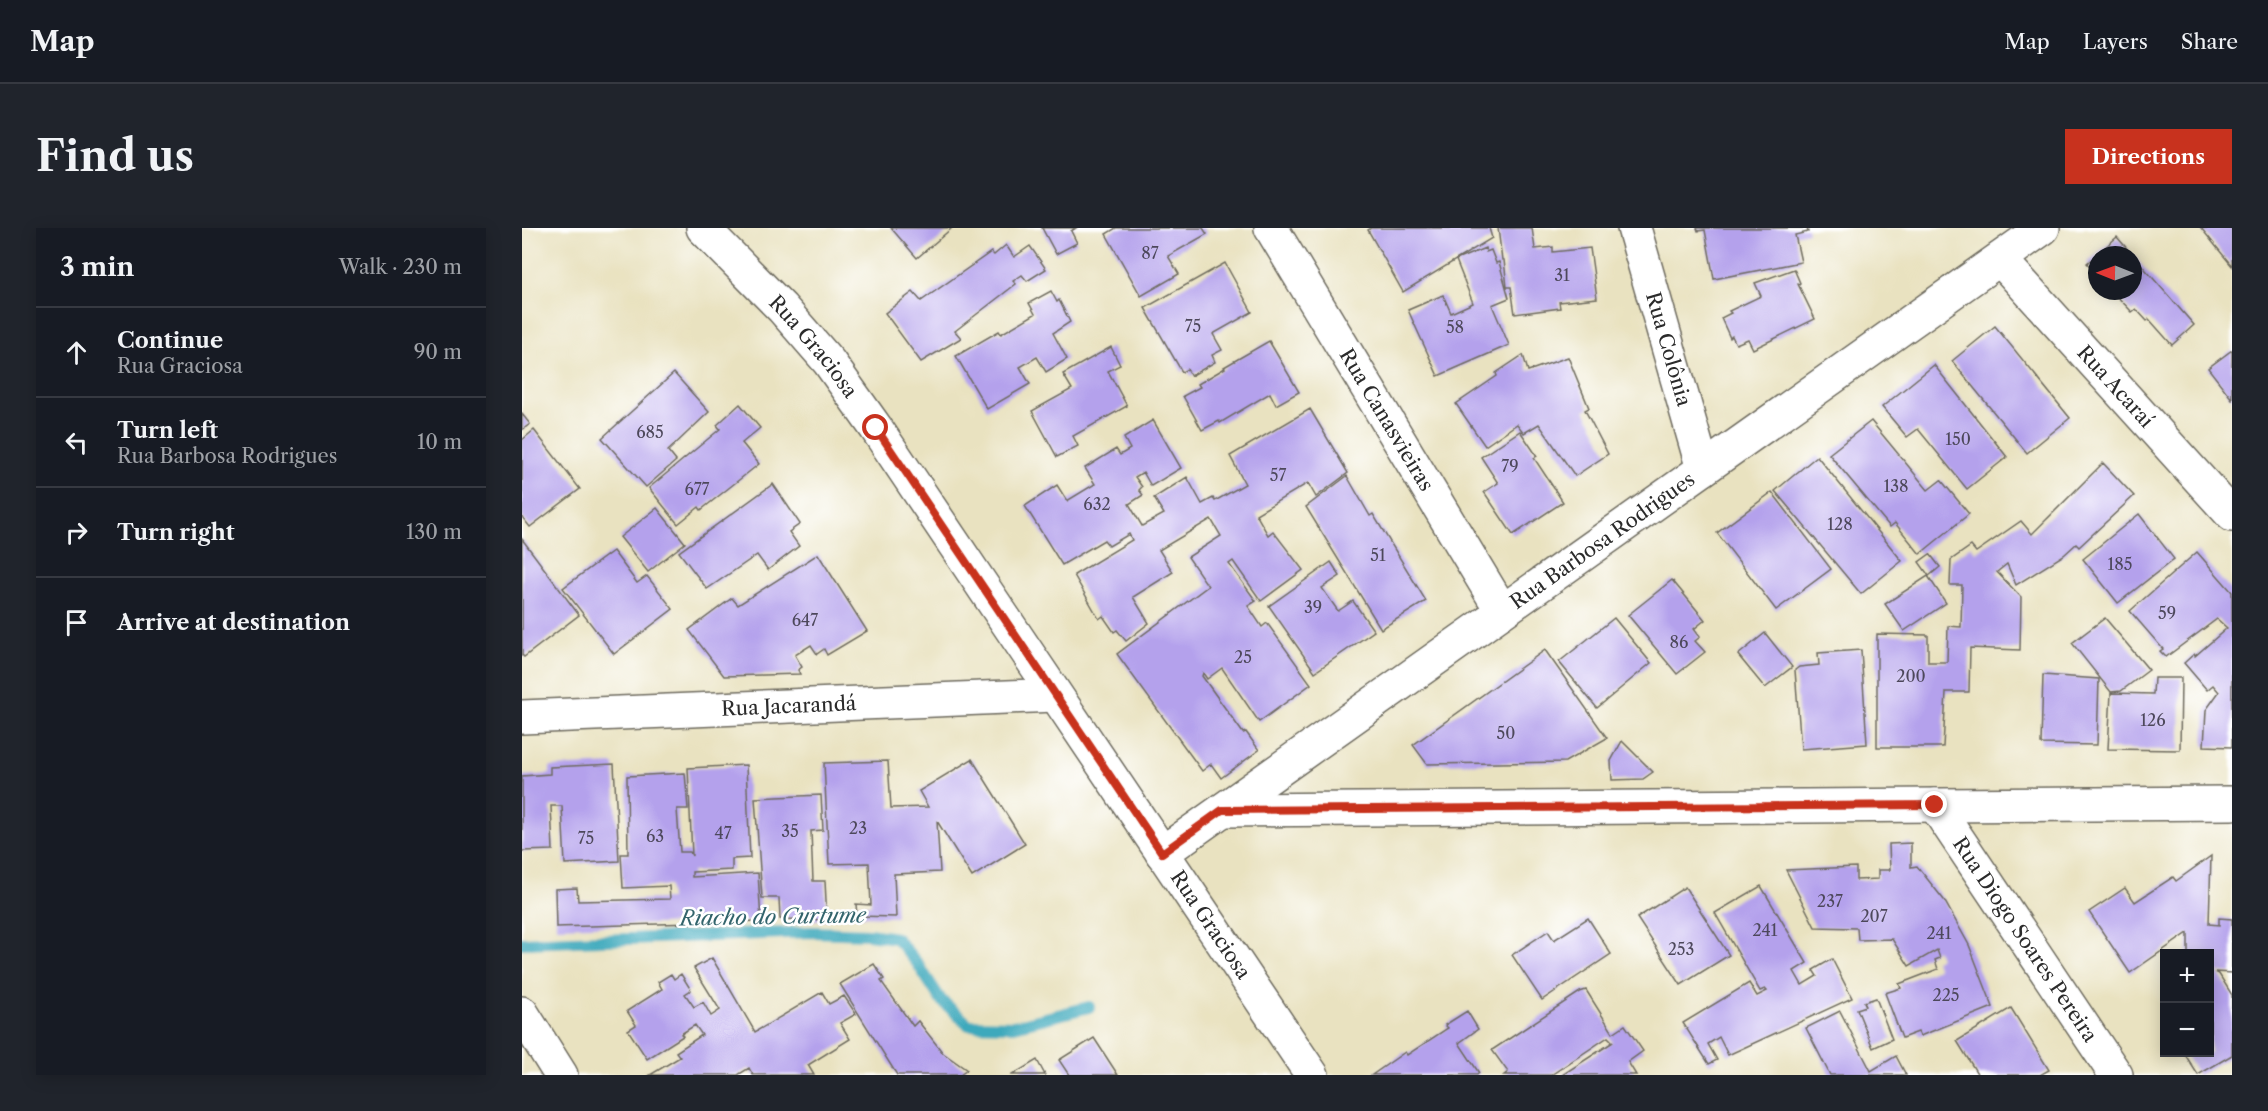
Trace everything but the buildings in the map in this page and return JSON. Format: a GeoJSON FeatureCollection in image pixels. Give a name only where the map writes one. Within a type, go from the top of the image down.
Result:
{"type":"FeatureCollection","features":[{"type":"Feature","properties":{"kind":"street","name":"Rua Graciosa"},"geometry":{"type":"LineString","coordinates":[[703,228],[782,308],[829,362],[1310,1075]]}},
{"type":"Feature","properties":{"kind":"street","name":"Rua Canasvieiras"},"geometry":{"type":"LineString","coordinates":[[1271,228],[1502,611]]}},
{"type":"Feature","properties":{"kind":"street","name":"Rua Colônia"},"geometry":{"type":"LineString","coordinates":[[1634,228],[1704,469]]}},
{"type":"Feature","properties":{"kind":"street","name":"Rua Barbosa Rodrigues"},"geometry":{"type":"LineString","coordinates":[[1162,853],[2043,228]]}},
{"type":"Feature","properties":{"kind":"street","name":"Rua Acaraí"},"geometry":{"type":"LineString","coordinates":[[2000,259],[2232,515]]}},
{"type":"Feature","properties":{"kind":"street","name":"Rua Jacarandá"},"geometry":{"type":"LineString","coordinates":[[522,717],[1055,694]]}},
{"type":"Feature","properties":{"kind":"street"},"geometry":{"type":"LineString","coordinates":[[1222,810],[2232,803]]}},
{"type":"Feature","properties":{"kind":"street","name":"Rua Diogo Soares Pereira"},"geometry":{"type":"LineString","coordinates":[[1935,805],[2116,1075]]}},
{"type":"Feature","properties":{"kind":"street"},"geometry":{"type":"LineString","coordinates":[[522,1013],[561,1075]]}},
{"type":"Feature","properties":{"kind":"waterway","name":"Riacho do Curtume"},"geometry":{"type":"LineString","coordinates":[[522,943],[811,932],[869,934],[896,938],[917,963],[941,1000],[969,1025],[1014,1026],[1089,1007]]}},
{"type":"Feature","properties":{"kind":"route"},"geometry":{"type":"LineString","coordinates":[[876,428],[1162,853],[1222,810],[1935,805]]}}]}
